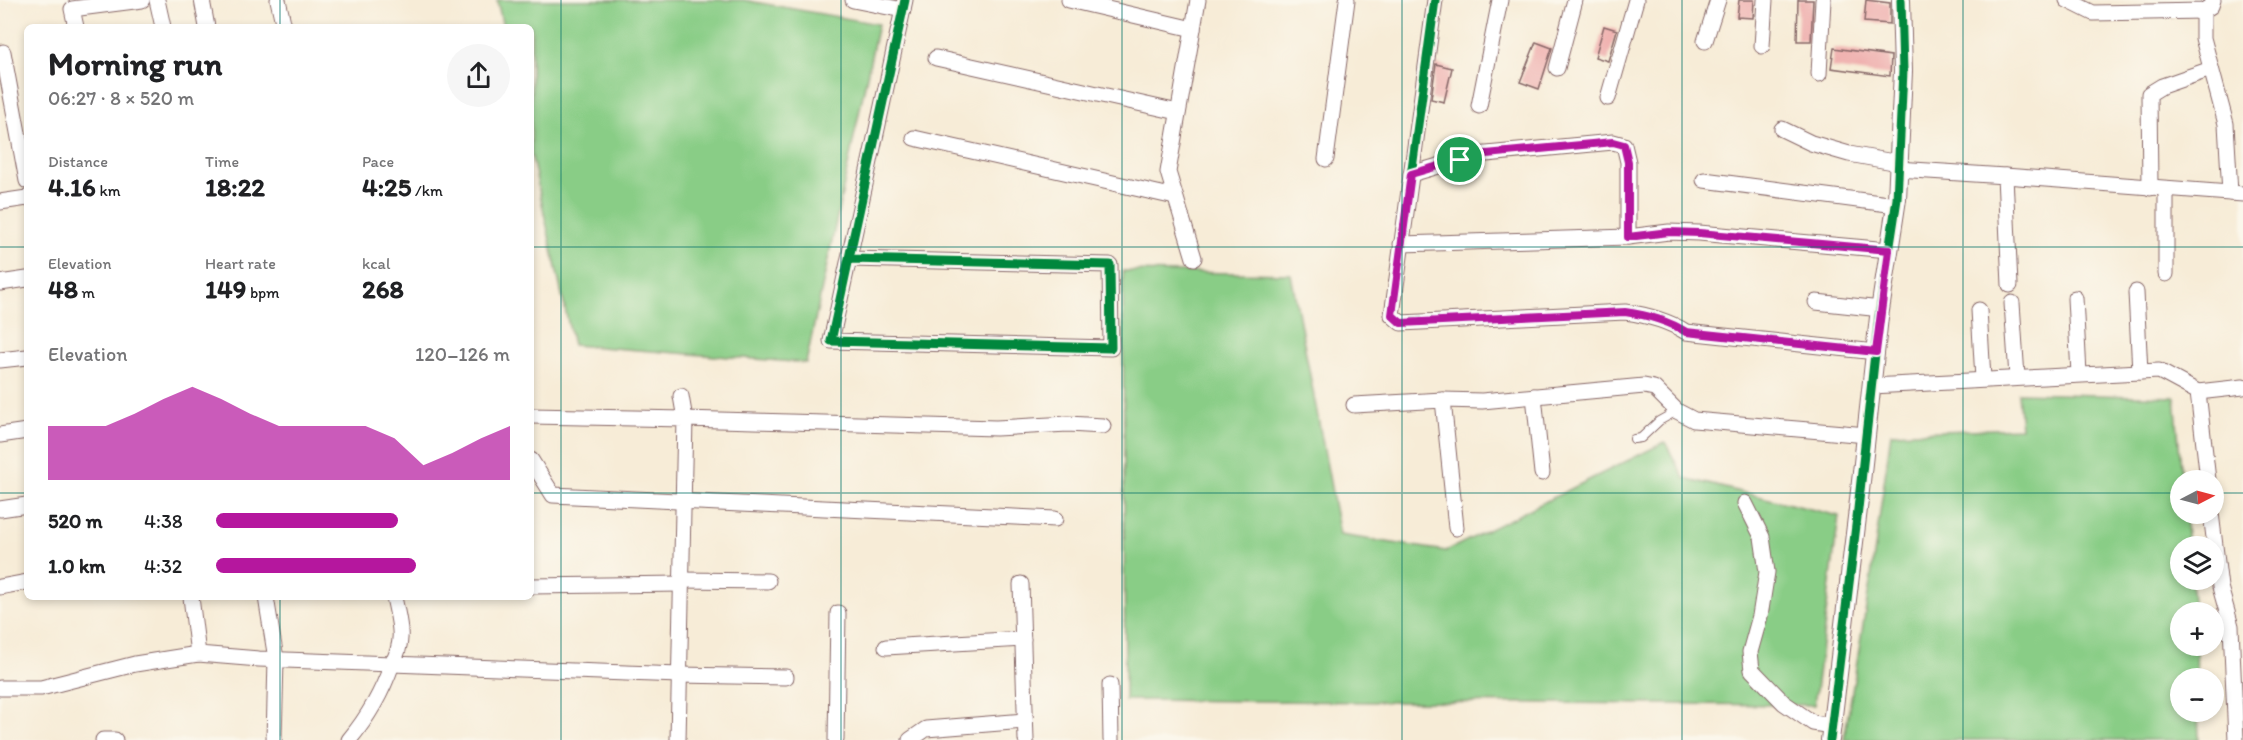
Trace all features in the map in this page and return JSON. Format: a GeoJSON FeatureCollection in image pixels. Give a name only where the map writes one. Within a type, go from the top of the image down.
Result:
{"type":"FeatureCollection","features":[{"type":"Feature","properties":{"kind":"street"},"geometry":{"type":"LineString","coordinates":[[75,24],[72,9],[142,0]]}},
{"type":"Feature","properties":{"kind":"street"},"geometry":{"type":"LineString","coordinates":[[157,0],[162,24]]}},
{"type":"Feature","properties":{"kind":"street"},"geometry":{"type":"LineString","coordinates":[[202,0],[206,24]]}},
{"type":"Feature","properties":{"kind":"street"},"geometry":{"type":"LineString","coordinates":[[278,0],[283,24]]}},
{"type":"Feature","properties":{"kind":"street"},"geometry":{"type":"LineString","coordinates":[[849,259],[1110,265],[1111,348],[831,341],[904,5],[853,0]]}},
{"type":"Feature","properties":{"kind":"street"},"geometry":{"type":"LineString","coordinates":[[1069,0],[1193,29]]}},
{"type":"Feature","properties":{"kind":"street"},"geometry":{"type":"LineString","coordinates":[[1194,258],[1168,172],[1198,0]]}},
{"type":"Feature","properties":{"kind":"street"},"geometry":{"type":"LineString","coordinates":[[1326,159],[1347,0]]}},
{"type":"Feature","properties":{"kind":"street"},"geometry":{"type":"LineString","coordinates":[[1435,0],[1392,315],[1401,323],[1625,312],[1656,318],[1686,332],[1876,352]]}},
{"type":"Feature","properties":{"kind":"street"},"geometry":{"type":"LineString","coordinates":[[1479,106],[1500,0]]}},
{"type":"Feature","properties":{"kind":"street"},"geometry":{"type":"LineString","coordinates":[[1557,68],[1575,0]]}},
{"type":"Feature","properties":{"kind":"street"},"geometry":{"type":"LineString","coordinates":[[1608,98],[1636,0]]}},
{"type":"Feature","properties":{"kind":"street"},"geometry":{"type":"LineString","coordinates":[[1705,41],[1718,0]]}},
{"type":"Feature","properties":{"kind":"street"},"geometry":{"type":"LineString","coordinates":[[1762,46],[1765,0]]}},
{"type":"Feature","properties":{"kind":"street"},"geometry":{"type":"LineString","coordinates":[[1819,74],[1823,0]]}},
{"type":"Feature","properties":{"kind":"street"},"geometry":{"type":"LineString","coordinates":[[1745,503],[1762,537],[1767,572],[1760,616],[1750,652],[1752,670],[1784,703],[1831,733],[1881,309],[1896,205],[1903,71],[1901,0]]}},
{"type":"Feature","properties":{"kind":"street"},"geometry":{"type":"LineString","coordinates":[[1782,129],[1811,143],[1898,166],[2236,194],[2226,124],[2204,38],[2208,5],[2133,6],[2093,13],[2067,0]]}},
{"type":"Feature","properties":{"kind":"street"},"geometry":{"type":"LineString","coordinates":[[3,52],[24,165]]}},
{"type":"Feature","properties":{"kind":"street"},"geometry":{"type":"LineString","coordinates":[[936,58],[1178,112]]}},
{"type":"Feature","properties":{"kind":"street"},"geometry":{"type":"LineString","coordinates":[[2150,188],[2149,94],[2162,86],[2211,69]]}},
{"type":"Feature","properties":{"kind":"street"},"geometry":{"type":"LineString","coordinates":[[914,138],[1175,197]]}},
{"type":"Feature","properties":{"kind":"street"},"geometry":{"type":"LineString","coordinates":[[1411,174],[1476,155],[1613,142],[1624,145],[1628,162],[1628,237]]}},
{"type":"Feature","properties":{"kind":"street"},"geometry":{"type":"LineString","coordinates":[[2005,176],[2010,285]]}},
{"type":"Feature","properties":{"kind":"street"},"geometry":{"type":"LineString","coordinates":[[1704,180],[1896,205]]}},
{"type":"Feature","properties":{"kind":"street"},"geometry":{"type":"LineString","coordinates":[[2166,189],[2166,274]]}},
{"type":"Feature","properties":{"kind":"street"},"geometry":{"type":"LineString","coordinates":[[0,202],[24,198]]}},
{"type":"Feature","properties":{"kind":"street"},"geometry":{"type":"LineString","coordinates":[[1401,244],[1628,237],[1669,232],[1889,250]]}},
{"type":"Feature","properties":{"kind":"street"},"geometry":{"type":"LineString","coordinates":[[0,283],[24,279]]}},
{"type":"Feature","properties":{"kind":"street"},"geometry":{"type":"LineString","coordinates":[[2136,292],[2140,372]]}},
{"type":"Feature","properties":{"kind":"street"},"geometry":{"type":"LineString","coordinates":[[2075,298],[2079,374]]}},
{"type":"Feature","properties":{"kind":"street"},"geometry":{"type":"LineString","coordinates":[[1816,302],[1881,309]]}},
{"type":"Feature","properties":{"kind":"street"},"geometry":{"type":"LineString","coordinates":[[2012,303],[2017,377]]}},
{"type":"Feature","properties":{"kind":"street"},"geometry":{"type":"LineString","coordinates":[[1978,310],[1983,379]]}},
{"type":"Feature","properties":{"kind":"street"},"geometry":{"type":"LineString","coordinates":[[0,360],[24,357]]}},
{"type":"Feature","properties":{"kind":"street"},"geometry":{"type":"LineString","coordinates":[[1872,386],[2159,371],[2198,392],[2243,387]]}},
{"type":"Feature","properties":{"kind":"street"},"geometry":{"type":"LineString","coordinates":[[1354,405],[1443,400],[1482,401],[1644,386],[1654,388],[1677,411],[1694,420],[1867,435]]}},
{"type":"Feature","properties":{"kind":"street"},"geometry":{"type":"LineString","coordinates":[[2198,392],[2207,470]]}},
{"type":"Feature","properties":{"kind":"street"},"geometry":{"type":"LineString","coordinates":[[678,740],[685,419],[681,396]]}},
{"type":"Feature","properties":{"kind":"street"},"geometry":{"type":"LineString","coordinates":[[1534,396],[1542,473]]}},
{"type":"Feature","properties":{"kind":"street"},"geometry":{"type":"LineString","coordinates":[[1443,400],[1456,528]]}},
{"type":"Feature","properties":{"kind":"street"},"geometry":{"type":"LineString","coordinates":[[534,416],[996,428],[1068,424],[1103,426]]}},
{"type":"Feature","properties":{"kind":"street"},"geometry":{"type":"LineString","coordinates":[[0,435],[24,431]]}},
{"type":"Feature","properties":{"kind":"street"},"geometry":{"type":"LineString","coordinates":[[534,465],[553,495],[1055,519]]}},
{"type":"Feature","properties":{"kind":"street"},"geometry":{"type":"LineString","coordinates":[[0,509],[24,505]]}},
{"type":"Feature","properties":{"kind":"street"},"geometry":{"type":"LineString","coordinates":[[2212,524],[2220,587],[2236,620],[2231,626],[2236,740]]}},
{"type":"Feature","properties":{"kind":"street"},"geometry":{"type":"LineString","coordinates":[[534,586],[768,581]]}},
{"type":"Feature","properties":{"kind":"street"},"geometry":{"type":"LineString","coordinates":[[0,587],[24,583]]}},
{"type":"Feature","properties":{"kind":"street"},"geometry":{"type":"LineString","coordinates":[[1021,584],[1026,740]]}},
{"type":"Feature","properties":{"kind":"street"},"geometry":{"type":"LineString","coordinates":[[191,600],[198,654]]}},
{"type":"Feature","properties":{"kind":"street"},"geometry":{"type":"LineString","coordinates":[[266,600],[276,659],[274,740]]}},
{"type":"Feature","properties":{"kind":"street"},"geometry":{"type":"LineString","coordinates":[[349,740],[364,723],[381,694],[400,650],[400,633],[394,600]]}},
{"type":"Feature","properties":{"kind":"street"},"geometry":{"type":"LineString","coordinates":[[836,740],[838,613]]}},
{"type":"Feature","properties":{"kind":"street"},"geometry":{"type":"LineString","coordinates":[[886,647],[1023,639]]}},
{"type":"Feature","properties":{"kind":"street"},"geometry":{"type":"LineString","coordinates":[[0,688],[41,688],[135,664],[198,654],[392,664],[786,677]]}},
{"type":"Feature","properties":{"kind":"street"},"geometry":{"type":"LineString","coordinates":[[1110,685],[1111,740]]}},
{"type":"Feature","properties":{"kind":"street"},"geometry":{"type":"LineString","coordinates":[[910,740],[926,729],[1025,721]]}},
{"type":"Feature","properties":{"kind":"street"},"geometry":{"type":"LineString","coordinates":[[103,740],[115,740]]}},
{"type":"Feature","properties":{"kind":"lane"},"geometry":{"type":"LineString","coordinates":[[1634,439],[1641,438],[1659,421],[1677,411]]}},
{"type":"Feature","properties":{"kind":"green space"},"geometry":{"type":"Polygon","coordinates":[[[497,0],[743,0],[878,24],[806,363],[573,345],[534,168],[534,24],[502,24],[497,0]]]}},
{"type":"Feature","properties":{"kind":"green space"},"geometry":{"type":"Polygon","coordinates":[[[1123,271],[1291,274],[1340,535],[1446,551],[1665,442],[1684,478],[1839,516],[1814,705],[1125,700],[1123,271]]]}},
{"type":"Feature","properties":{"kind":"green space"},"geometry":{"type":"Polygon","coordinates":[[[2018,393],[2175,397],[2181,470],[2170,470],[2170,524],[2186,524],[2187,536],[2170,536],[2170,590],[2192,590],[2193,602],[2170,602],[2170,656],[2196,656],[2197,668],[2170,668],[2170,722],[2198,722],[2199,740],[1844,740],[1871,577],[1891,433],[2021,428],[2018,393]]]}},
{"type":"Feature","properties":{"kind":"building"},"geometry":{"type":"Polygon","coordinates":[[[1739,0],[1754,0],[1753,18],[1737,17],[1739,0]]]}},
{"type":"Feature","properties":{"kind":"building"},"geometry":{"type":"Polygon","coordinates":[[[1798,0],[1813,0],[1811,41],[1797,41],[1798,0]]]}},
{"type":"Feature","properties":{"kind":"building"},"geometry":{"type":"Polygon","coordinates":[[[1866,0],[1890,3],[1890,24],[1864,22],[1866,0]]]}},
{"type":"Feature","properties":{"kind":"building"},"geometry":{"type":"Polygon","coordinates":[[[1604,26],[1617,30],[1608,61],[1595,57],[1604,26]]]}},
{"type":"Feature","properties":{"kind":"building"},"geometry":{"type":"Polygon","coordinates":[[[1536,42],[1552,48],[1539,89],[1520,82],[1536,42]]]}},
{"type":"Feature","properties":{"kind":"building"},"geometry":{"type":"Polygon","coordinates":[[[1834,48],[1891,56],[1890,76],[1831,68],[1834,48]]]}},
{"type":"Feature","properties":{"kind":"building"},"geometry":{"type":"Polygon","coordinates":[[[1436,64],[1452,68],[1444,102],[1431,99],[1436,64]]]}},
{"type":"Feature","properties":{"kind":"cycle path"},"geometry":{"type":"LineString","coordinates":[[849,259],[1110,265],[1111,348],[831,341],[905,0]]}},
{"type":"Feature","properties":{"kind":"cycle path"},"geometry":{"type":"LineString","coordinates":[[1435,0],[1392,315],[1401,323],[1625,312],[1657,319],[1686,332],[1876,352]]}},
{"type":"Feature","properties":{"kind":"cycle path"},"geometry":{"type":"LineString","coordinates":[[1830,740],[1879,317],[1897,199],[1903,71],[1901,0]]}},
{"type":"Feature","properties":{"kind":"route"},"geometry":{"type":"LineString","coordinates":[[1613,142],[1624,145],[1628,162],[1628,237],[1669,232],[1699,233],[1889,250],[1876,352],[1686,332],[1656,318],[1625,312],[1401,323],[1396,321],[1392,315],[1411,174],[1460,160],[1476,155],[1613,142]]}}]}
